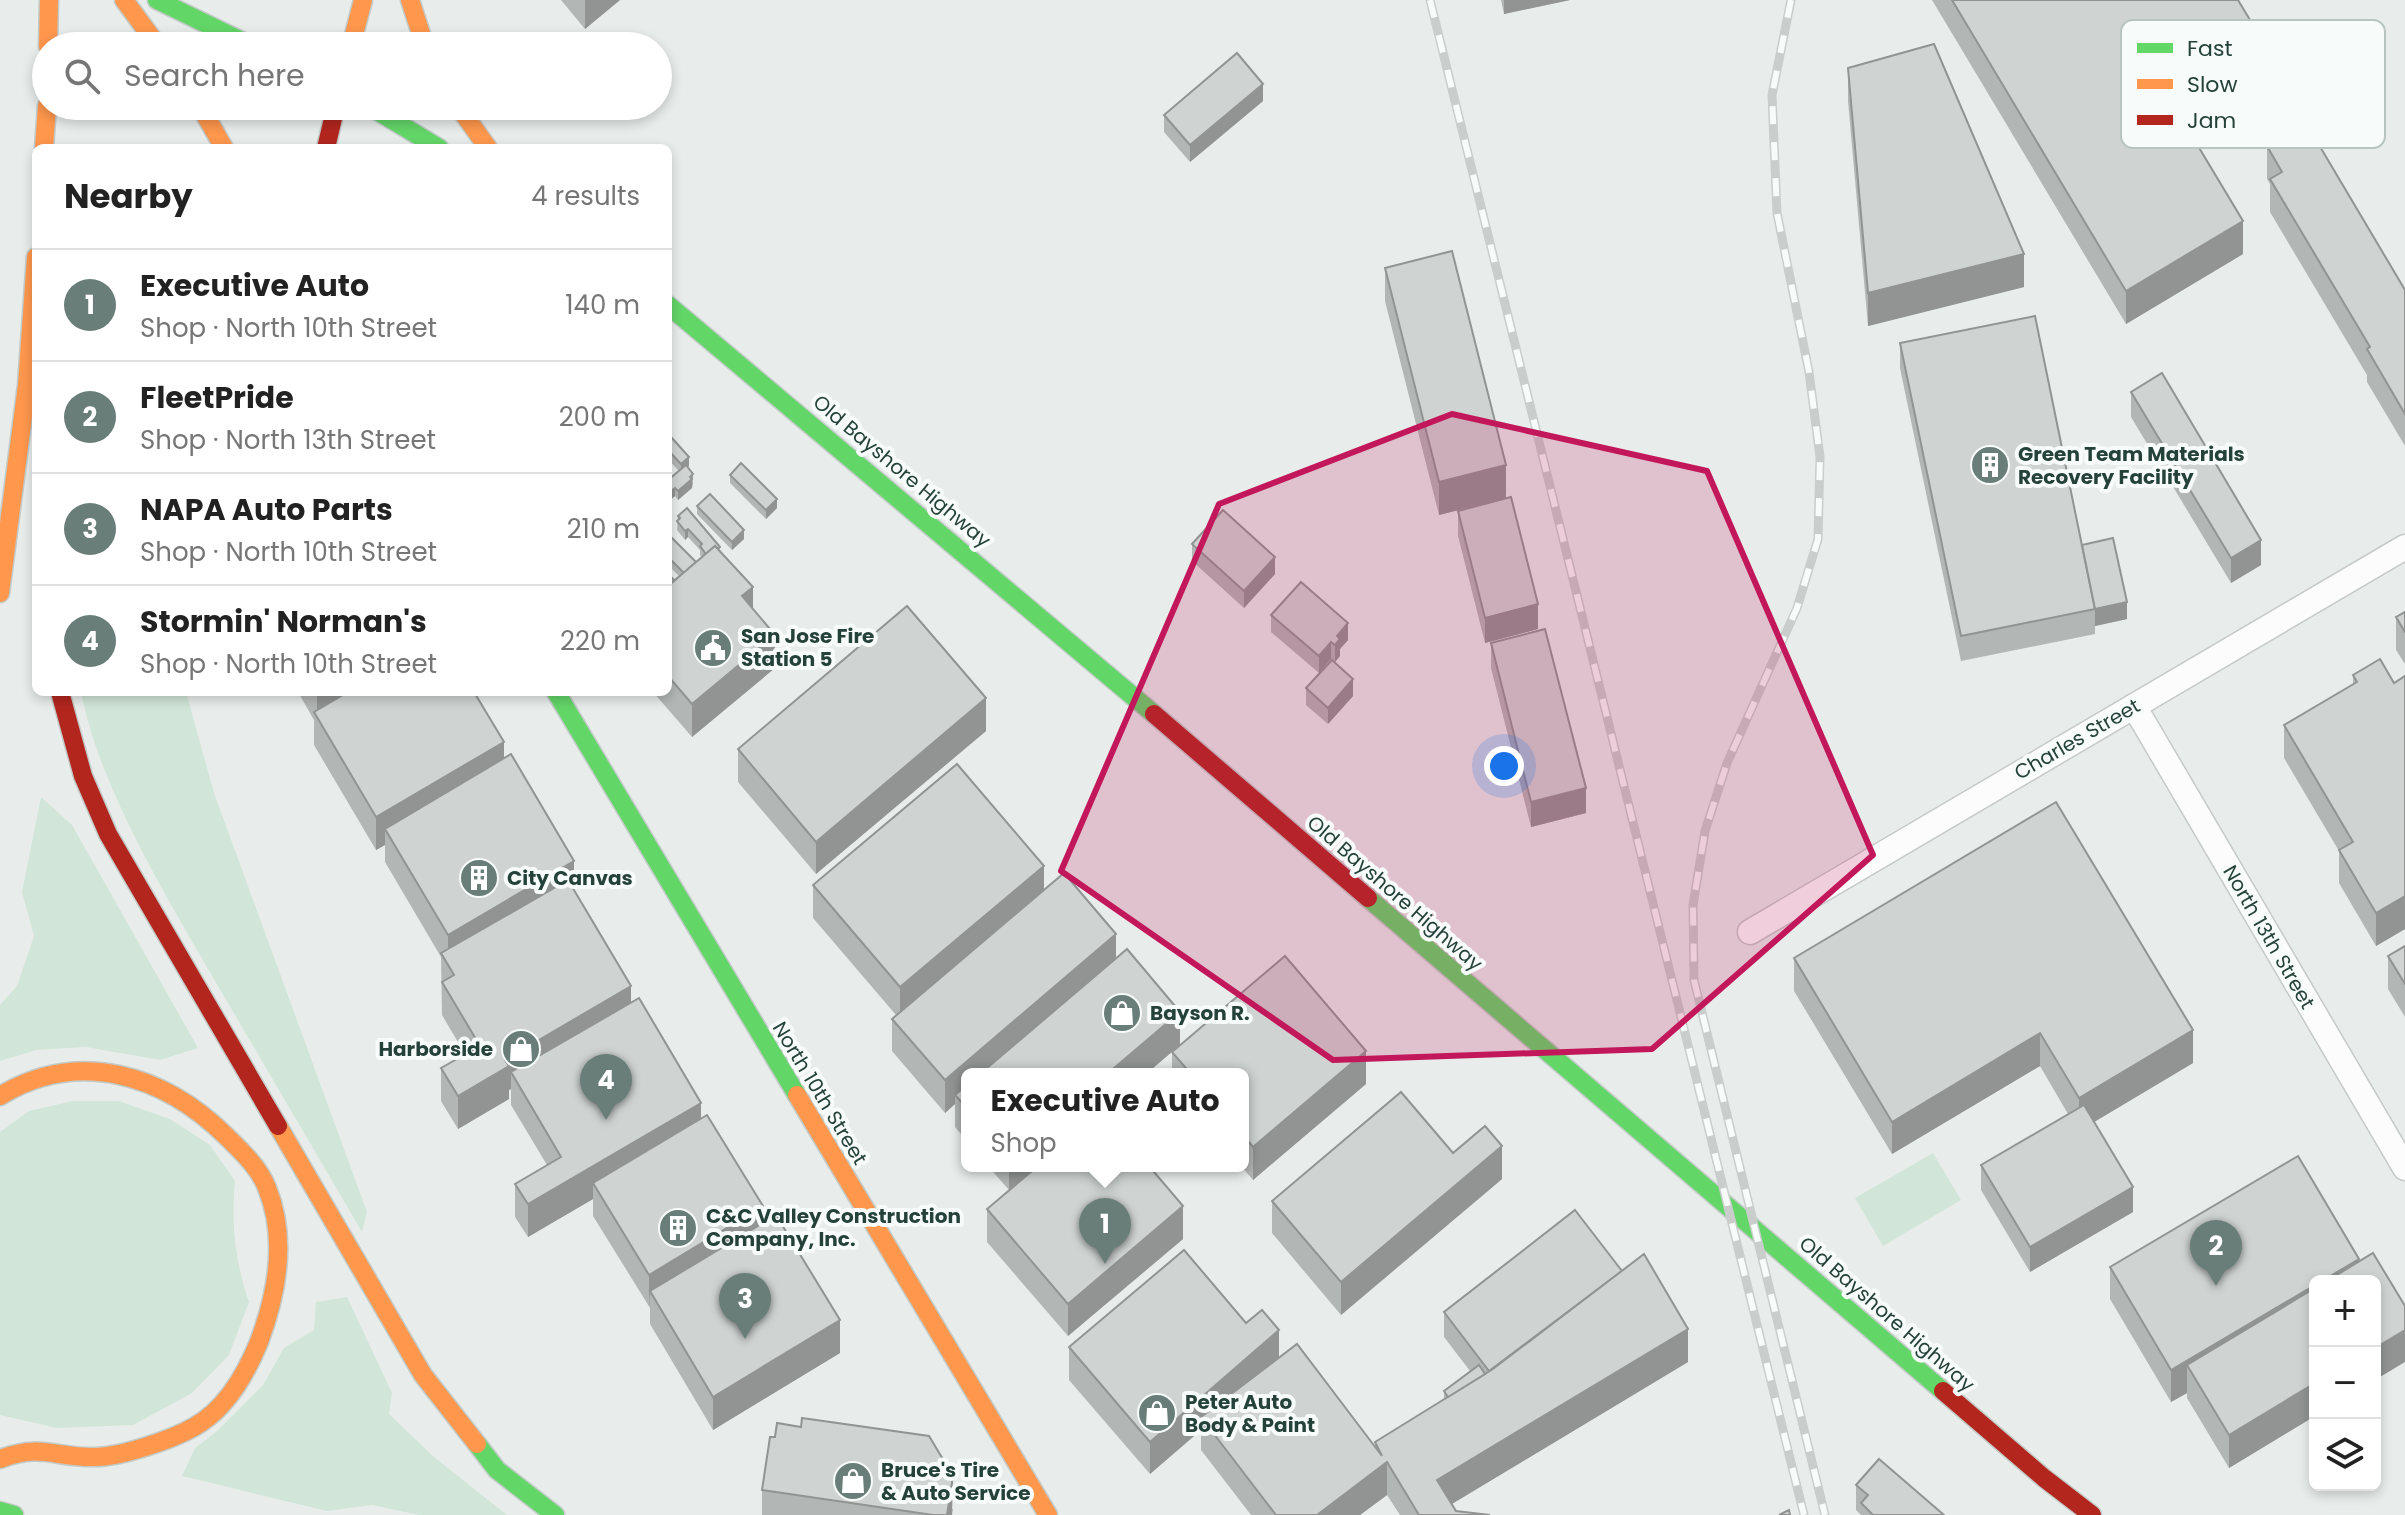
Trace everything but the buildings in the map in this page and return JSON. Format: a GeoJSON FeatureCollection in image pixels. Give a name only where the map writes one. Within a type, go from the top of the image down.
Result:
{"type":"FeatureCollection","features":[{"type":"Feature","properties":{"kind":"main road"},"geometry":{"type":"LineString","coordinates":[[48,32],[49,0]]}},
{"type":"Feature","properties":{"kind":"main road"},"geometry":{"type":"LineString","coordinates":[[124,0],[148,32]]}},
{"type":"Feature","properties":{"kind":"main road"},"geometry":{"type":"LineString","coordinates":[[157,0],[223,32]]}},
{"type":"Feature","properties":{"kind":"main road"},"geometry":{"type":"LineString","coordinates":[[355,32],[363,0]]}},
{"type":"Feature","properties":{"kind":"main road"},"geometry":{"type":"LineString","coordinates":[[410,0],[420,32]]}},
{"type":"Feature","properties":{"kind":"main road"},"geometry":{"type":"LineString","coordinates":[[44,144],[46,120]]}},
{"type":"Feature","properties":{"kind":"main road"},"geometry":{"type":"LineString","coordinates":[[208,120],[222,144]]}},
{"type":"Feature","properties":{"kind":"main road"},"geometry":{"type":"LineString","coordinates":[[327,144],[333,120]]}},
{"type":"Feature","properties":{"kind":"main road"},"geometry":{"type":"LineString","coordinates":[[392,120],[432,144]]}},
{"type":"Feature","properties":{"kind":"main road"},"geometry":{"type":"LineString","coordinates":[[468,120],[485,144]]}},
{"type":"Feature","properties":{"kind":"main road","name":"Old Bayshore Highway"},"geometry":{"type":"LineString","coordinates":[[672,308],[922,516],[2044,1478],[2092,1515]]}},
{"type":"Feature","properties":{"kind":"main road"},"geometry":{"type":"LineString","coordinates":[[0,593],[15,491],[32,314]]}},
{"type":"Feature","properties":{"kind":"main road"},"geometry":{"type":"LineString","coordinates":[[15,491],[29,517]]}},
{"type":"Feature","properties":{"kind":"main road"},"geometry":{"type":"LineString","coordinates":[[61,696],[83,776],[108,834],[423,1375],[497,1470],[555,1515]]}},
{"type":"Feature","properties":{"kind":"main road","name":"North 10th Street"},"geometry":{"type":"LineString","coordinates":[[558,696],[1048,1515]]}},
{"type":"Feature","properties":{"kind":"main road"},"geometry":{"type":"LineString","coordinates":[[0,1096],[16,1084],[79,1072],[110,1074],[153,1084],[203,1113],[247,1157],[266,1186],[278,1247],[273,1303],[254,1357],[228,1398],[194,1427],[102,1457],[26,1450],[0,1459]]}},
{"type":"Feature","properties":{"kind":"main road"},"geometry":{"type":"LineString","coordinates":[[0,1511],[14,1515]]}},
{"type":"Feature","properties":{"kind":"street","name":"Charles Street"},"geometry":{"type":"LineString","coordinates":[[1750,932],[2405,547]]}},
{"type":"Feature","properties":{"kind":"street","name":"North 13th Street"},"geometry":{"type":"LineString","coordinates":[[2134,706],[2405,1168]]}},
{"type":"Feature","properties":{"kind":"highlighted area"},"geometry":{"type":"Polygon","coordinates":[[[1452,414],[1707,471],[1873,855],[1652,1049],[1333,1060],[1061,871],[1219,504],[1452,414]]]}},
{"type":"Feature","properties":{"kind":"green space"},"geometry":{"type":"Polygon","coordinates":[[[82,696],[187,696],[214,793],[367,1212],[362,1232],[154,873],[117,800],[82,696]]]}},
{"type":"Feature","properties":{"kind":"green space"},"geometry":{"type":"Polygon","coordinates":[[[41,797],[72,825],[198,1048],[160,1060],[86,1047],[36,1050],[0,1061],[0,1005],[17,986],[34,936],[22,892],[41,797]]]}},
{"type":"Feature","properties":{"kind":"green space"},"geometry":{"type":"Polygon","coordinates":[[[73,1101],[119,1101],[170,1119],[210,1145],[235,1181],[235,1242],[249,1302],[229,1355],[192,1393],[133,1425],[57,1428],[0,1415],[0,1132],[29,1111],[73,1101]]]}},
{"type":"Feature","properties":{"kind":"green space"},"geometry":{"type":"Polygon","coordinates":[[[1933,1153],[1961,1200],[1883,1246],[1855,1198],[1933,1153]]]}},
{"type":"Feature","properties":{"kind":"green space"},"geometry":{"type":"Polygon","coordinates":[[[347,1297],[392,1393],[389,1414],[434,1457],[507,1515],[419,1515],[372,1505],[327,1511],[182,1476],[195,1448],[216,1432],[263,1385],[284,1348],[314,1330],[316,1302],[347,1297]]]}},
{"type":"Feature","properties":{"kind":"railway"},"geometry":{"type":"LineString","coordinates":[[1430,0],[1804,1515]]}},
{"type":"Feature","properties":{"kind":"railway"},"geometry":{"type":"LineString","coordinates":[[1791,0],[1772,95],[1777,213],[1809,372],[1820,457],[1818,539],[1797,608],[1727,763],[1705,831],[1693,905],[1694,980],[1825,1515]]}},
{"type":"Feature","properties":{"kind":"traffic: fast"},"geometry":{"type":"LineString","coordinates":[[157,0],[223,32]]}},
{"type":"Feature","properties":{"kind":"traffic: fast"},"geometry":{"type":"LineString","coordinates":[[392,120],[432,144]]}},
{"type":"Feature","properties":{"kind":"traffic: fast"},"geometry":{"type":"LineString","coordinates":[[672,308],[1154,714]]}},
{"type":"Feature","properties":{"kind":"traffic: fast"},"geometry":{"type":"LineString","coordinates":[[558,696],[797,1095]]}},
{"type":"Feature","properties":{"kind":"traffic: fast"},"geometry":{"type":"LineString","coordinates":[[1368,898],[1943,1391]]}},
{"type":"Feature","properties":{"kind":"traffic: fast"},"geometry":{"type":"LineString","coordinates":[[477,1444],[497,1470],[555,1515]]}},
{"type":"Feature","properties":{"kind":"traffic: fast"},"geometry":{"type":"LineString","coordinates":[[0,1511],[14,1515]]}},
{"type":"Feature","properties":{"kind":"traffic: slow"},"geometry":{"type":"LineString","coordinates":[[48,32],[49,0]]}},
{"type":"Feature","properties":{"kind":"traffic: slow"},"geometry":{"type":"LineString","coordinates":[[124,0],[148,32]]}},
{"type":"Feature","properties":{"kind":"traffic: slow"},"geometry":{"type":"LineString","coordinates":[[355,32],[363,0]]}},
{"type":"Feature","properties":{"kind":"traffic: slow"},"geometry":{"type":"LineString","coordinates":[[410,0],[420,32]]}},
{"type":"Feature","properties":{"kind":"traffic: slow"},"geometry":{"type":"LineString","coordinates":[[44,144],[46,120]]}},
{"type":"Feature","properties":{"kind":"traffic: slow"},"geometry":{"type":"LineString","coordinates":[[208,120],[222,144]]}},
{"type":"Feature","properties":{"kind":"traffic: slow"},"geometry":{"type":"LineString","coordinates":[[468,120],[485,144]]}},
{"type":"Feature","properties":{"kind":"traffic: slow"},"geometry":{"type":"LineString","coordinates":[[0,593],[27,385],[32,314]]}},
{"type":"Feature","properties":{"kind":"traffic: slow"},"geometry":{"type":"LineString","coordinates":[[0,1096],[30,1081],[60,1073],[90,1071],[119,1075],[176,1097],[226,1136],[259,1173],[273,1207],[278,1246],[275,1285],[259,1342],[233,1390],[205,1420],[172,1437],[118,1454],[81,1457],[27,1452],[0,1459]]}},
{"type":"Feature","properties":{"kind":"traffic: slow"},"geometry":{"type":"LineString","coordinates":[[797,1095],[1048,1515]]}},
{"type":"Feature","properties":{"kind":"traffic: slow"},"geometry":{"type":"LineString","coordinates":[[278,1126],[423,1375],[477,1444]]}},
{"type":"Feature","properties":{"kind":"traffic: jam"},"geometry":{"type":"LineString","coordinates":[[327,144],[333,120]]}},
{"type":"Feature","properties":{"kind":"traffic: jam"},"geometry":{"type":"LineString","coordinates":[[61,696],[83,776],[108,834],[278,1126]]}},
{"type":"Feature","properties":{"kind":"traffic: jam"},"geometry":{"type":"LineString","coordinates":[[1154,714],[1368,898]]}},
{"type":"Feature","properties":{"kind":"traffic: jam"},"geometry":{"type":"LineString","coordinates":[[1943,1391],[2092,1515]]}},
{"type":"Feature","properties":{"kind":"place","name":"Green Team Materials Recovery Facility"},"geometry":{"type":"Point","coordinates":[1990,465]}},
{"type":"Feature","properties":{"kind":"place","name":"San Jose Fire Station 5"},"geometry":{"type":"Point","coordinates":[713,648]}},
{"type":"Feature","properties":{"kind":"place","name":"City Canvas"},"geometry":{"type":"Point","coordinates":[479,878]}},
{"type":"Feature","properties":{"kind":"place","name":"Bayson R."},"geometry":{"type":"Point","coordinates":[1122,1013]}},
{"type":"Feature","properties":{"kind":"place","name":"Harborside"},"geometry":{"type":"Point","coordinates":[521,1049]}},
{"type":"Feature","properties":{"kind":"place","name":"Stormin' Norman's"},"geometry":{"type":"Point","coordinates":[606,1120]}},
{"type":"Feature","properties":{"kind":"place","name":"C&C Valley Construction Company, Inc."},"geometry":{"type":"Point","coordinates":[678,1228]}},
{"type":"Feature","properties":{"kind":"place","name":"Executive Auto"},"geometry":{"type":"Point","coordinates":[1105,1264]}},
{"type":"Feature","properties":{"kind":"place","name":"FleetPride"},"geometry":{"type":"Point","coordinates":[2216,1286]}},
{"type":"Feature","properties":{"kind":"place","name":"NAPA Auto Parts"},"geometry":{"type":"Point","coordinates":[745,1339]}},
{"type":"Feature","properties":{"kind":"place","name":"Peter Auto Body & Paint"},"geometry":{"type":"Point","coordinates":[1157,1413]}},
{"type":"Feature","properties":{"kind":"place","name":"Bruce's Tire & Auto Service"},"geometry":{"type":"Point","coordinates":[853,1481]}}]}
